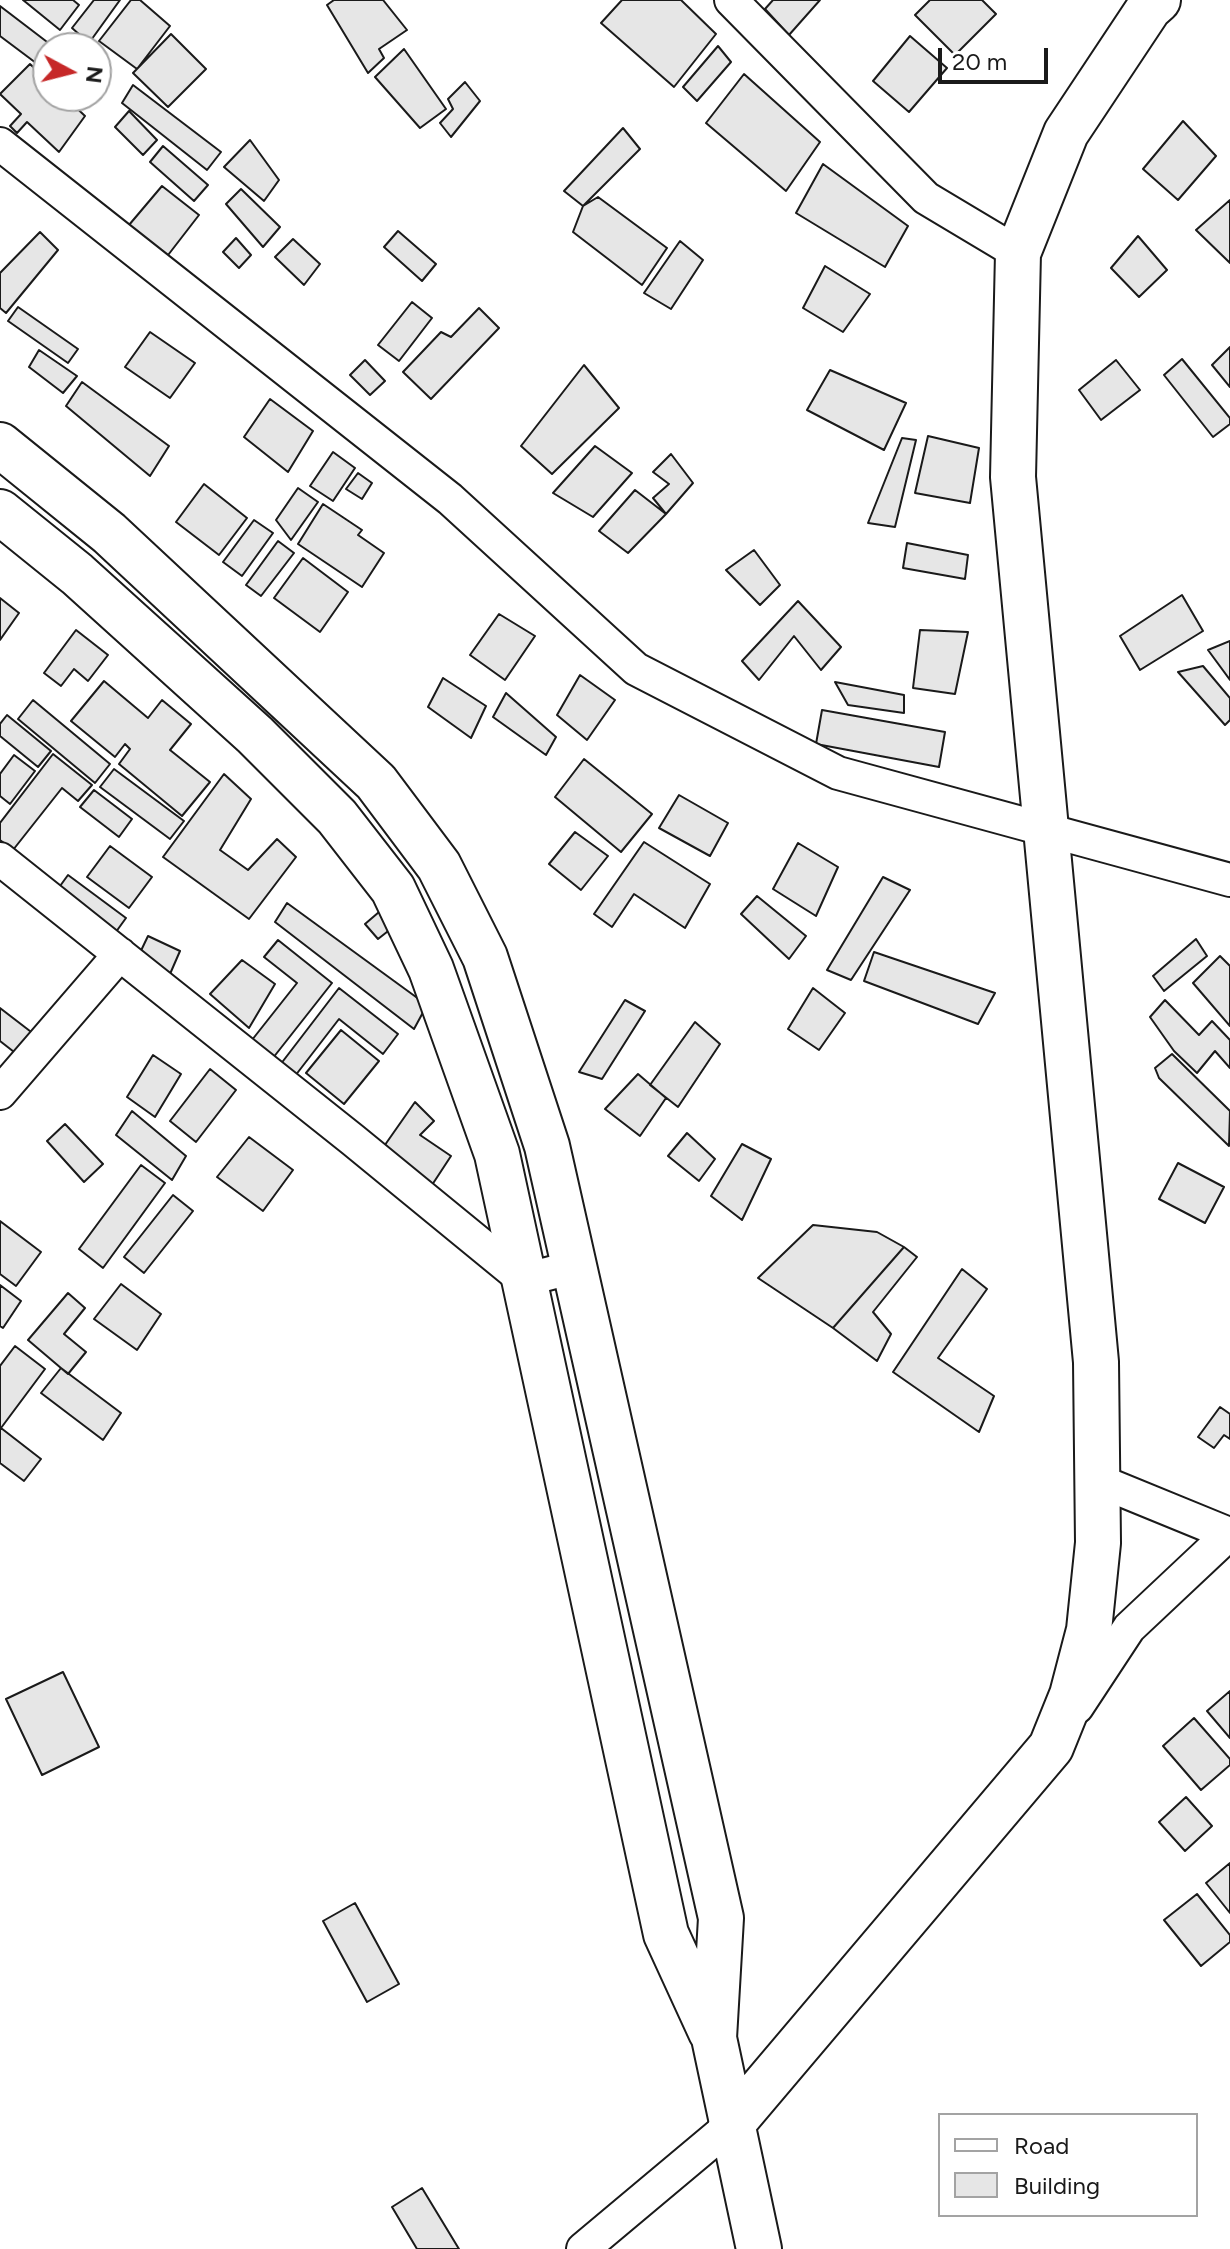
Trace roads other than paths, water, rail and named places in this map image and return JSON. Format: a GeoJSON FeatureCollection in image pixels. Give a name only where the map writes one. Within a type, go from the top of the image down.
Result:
{"type":"FeatureCollection","features":[{"type":"Feature","properties":{"kind":"main road"},"geometry":{"type":"LineString","coordinates":[[731,2125],[1051,1747],[1072,1695],[1089,1630],[1098,1543],[1096,1362],[1013,477],[1018,253],[1066,133],[1149,8],[1158,0]]}},
{"type":"Feature","properties":{"kind":"main road"},"geometry":{"type":"LineString","coordinates":[[0,445],[109,533],[376,782],[439,866],[485,957],[547,1146],[721,1918],[714,2038]]}},
{"type":"Feature","properties":{"kind":"main road"},"geometry":{"type":"LineString","coordinates":[[0,512],[77,574],[255,735],[337,817],[393,889],[431,969],[497,1154],[666,1934],[714,2038],[759,2249]]}},
{"type":"Feature","properties":{"kind":"street"},"geometry":{"type":"LineString","coordinates":[[731,0],[926,198],[1018,253]]}},
{"type":"Feature","properties":{"kind":"street"},"geometry":{"type":"LineString","coordinates":[[0,144],[450,499],[636,669],[838,773],[1230,880]]}},
{"type":"Feature","properties":{"kind":"street"},"geometry":{"type":"LineString","coordinates":[[0,859],[524,1280],[574,1267]]}},
{"type":"Feature","properties":{"kind":"street"},"geometry":{"type":"LineString","coordinates":[[0,1093],[120,954]]}},
{"type":"Feature","properties":{"kind":"street"},"geometry":{"type":"LineString","coordinates":[[1051,1747],[1129,1628],[1229,1534],[1097,1480]]}},
{"type":"Feature","properties":{"kind":"street"},"geometry":{"type":"LineString","coordinates":[[583,2249],[731,2125]]}}]}
